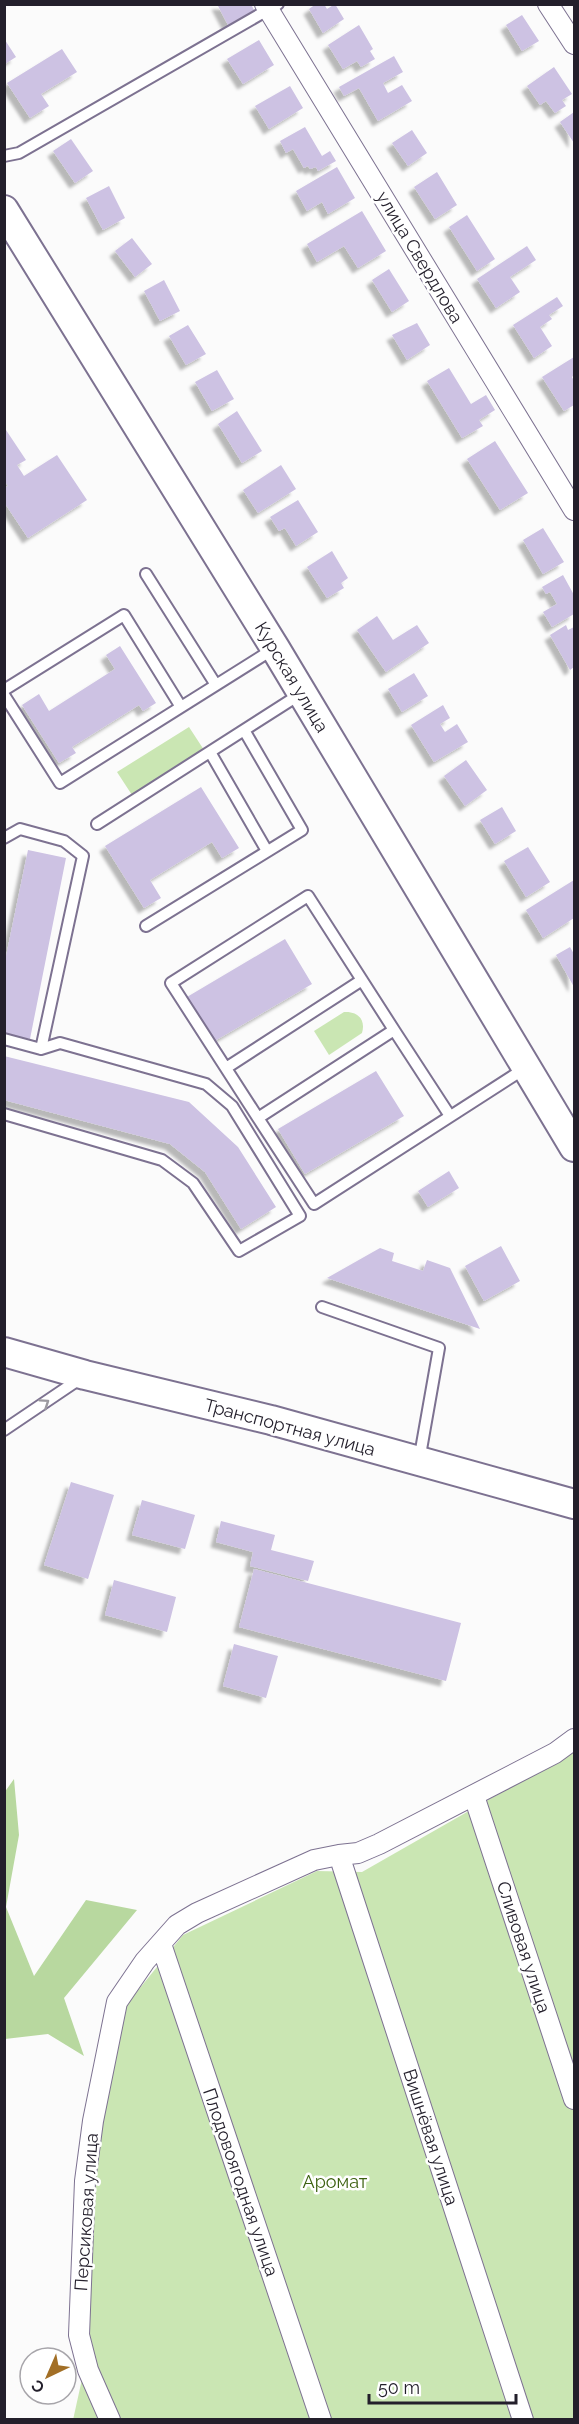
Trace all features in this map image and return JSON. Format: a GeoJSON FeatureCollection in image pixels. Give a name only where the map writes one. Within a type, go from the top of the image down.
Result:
{"type":"FeatureCollection","features":[{"type":"Feature","properties":{"kind":"street"},"geometry":{"type":"LineString","coordinates":[[548,4],[574,44]]}},
{"type":"Feature","properties":{"kind":"street","name":"улица Свердлова"},"geometry":{"type":"LineString","coordinates":[[271,7],[574,510]]}},
{"type":"Feature","properties":{"kind":"street","name":"Курская улица"},"geometry":{"type":"LineString","coordinates":[[4,210],[275,648],[574,1147]]}},
{"type":"Feature","properties":{"kind":"street","name":"Транспортная улица"},"geometry":{"type":"LineString","coordinates":[[4,1352],[85,1375],[271,1420],[574,1504]]}},
{"type":"Feature","properties":{"kind":"street","name":"Персиковая улица"},"geometry":{"type":"LineString","coordinates":[[103,2414],[79,2335],[86,2171],[95,2110],[117,2002],[135,1974],[177,1925],[197,1913],[314,1860],[358,1853],[555,1753],[574,1738]]}},
{"type":"Feature","properties":{"kind":"street","name":"Сливовая улица"},"geometry":{"type":"LineString","coordinates":[[474,1796],[574,2098]]}},
{"type":"Feature","properties":{"kind":"street","name":"Вишнёвая улица"},"geometry":{"type":"LineString","coordinates":[[339,1855],[523,2420]]}},
{"type":"Feature","properties":{"kind":"street","name":"Плодовоягодная улица"},"geometry":{"type":"LineString","coordinates":[[161,1944],[321,2420]]}},
{"type":"Feature","properties":{"kind":"lane"},"geometry":{"type":"LineString","coordinates":[[4,156],[19,153],[271,7]]}},
{"type":"Feature","properties":{"kind":"lane"},"geometry":{"type":"LineString","coordinates":[[146,574],[216,685]]}},
{"type":"Feature","properties":{"kind":"lane"},"geometry":{"type":"LineString","coordinates":[[4,690],[124,615],[181,706]]}},
{"type":"Feature","properties":{"kind":"lane"},"geometry":{"type":"LineString","coordinates":[[4,695],[60,783],[275,648]]}},
{"type":"Feature","properties":{"kind":"lane"},"geometry":{"type":"LineString","coordinates":[[97,824],[302,693]]}},
{"type":"Feature","properties":{"kind":"lane"},"geometry":{"type":"LineString","coordinates":[[146,926],[302,830],[244,730]]}},
{"type":"Feature","properties":{"kind":"lane"},"geometry":{"type":"LineString","coordinates":[[210,752],[267,851]]}},
{"type":"Feature","properties":{"kind":"lane"},"geometry":{"type":"LineString","coordinates":[[4,838],[20,829],[64,841],[83,856],[41,1049]]}},
{"type":"Feature","properties":{"kind":"lane"},"geometry":{"type":"LineString","coordinates":[[450,1116],[308,896],[171,983],[314,1204],[527,1067]]}},
{"type":"Feature","properties":{"kind":"lane"},"geometry":{"type":"LineString","coordinates":[[226,1068],[362,980]]}},
{"type":"Feature","properties":{"kind":"lane"},"geometry":{"type":"LineString","coordinates":[[258,1118],[394,1030]]}},
{"type":"Feature","properties":{"kind":"lane"},"geometry":{"type":"LineString","coordinates":[[4,1039],[41,1049],[60,1042],[206,1084],[232,1106],[300,1216],[239,1251],[193,1183],[162,1160],[4,1114]]}},
{"type":"Feature","properties":{"kind":"lane"},"geometry":{"type":"LineString","coordinates":[[322,1307],[439,1348],[419,1461]]}},
{"type":"Feature","properties":{"kind":"lane"},"geometry":{"type":"LineString","coordinates":[[4,1430],[85,1375]]}},
{"type":"Feature","properties":{"kind":"green space"},"geometry":{"type":"Polygon","coordinates":[[[189,727],[204,750],[132,795],[117,772],[189,727]]]}},
{"type":"Feature","properties":{"kind":"green space"},"geometry":{"type":"Polygon","coordinates":[[[344,1012],[360,1017],[363,1024],[362,1033],[329,1055],[314,1031],[344,1012]]]}},
{"type":"Feature","properties":{"kind":"green space","name":"Аромат"},"geometry":{"type":"Polygon","coordinates":[[[574,1751],[574,2419],[73,2420],[76,2406],[78,2406],[82,2379],[92,2187],[122,2010],[183,1935],[317,1871],[362,1872],[574,1751]]]}},
{"type":"Feature","properties":{"kind":"green space"},"geometry":{"type":"Polygon","coordinates":[[[14,1779],[19,1835],[6,1907],[34,1976],[86,1900],[137,1910],[64,1998],[84,2056],[48,2034],[5,2039],[4,1793],[14,1779]]]}},
{"type":"Feature","properties":{"kind":"building"},"geometry":{"type":"Polygon","coordinates":[[[217,4],[251,4],[254,10],[228,25],[217,4]]]}},
{"type":"Feature","properties":{"kind":"building"},"geometry":{"type":"Polygon","coordinates":[[[316,4],[324,4],[327,9],[335,4],[344,19],[323,33],[309,9],[316,4]]]}},
{"type":"Feature","properties":{"kind":"building"},"geometry":{"type":"Polygon","coordinates":[[[522,15],[539,41],[522,51],[506,25],[522,15]]]}},
{"type":"Feature","properties":{"kind":"building"},"geometry":{"type":"Polygon","coordinates":[[[359,25],[373,49],[370,51],[375,59],[361,67],[357,61],[343,69],[328,45],[359,25]]]}},
{"type":"Feature","properties":{"kind":"building"},"geometry":{"type":"Polygon","coordinates":[[[5,40],[16,57],[5,64],[5,40]]]}},
{"type":"Feature","properties":{"kind":"building"},"geometry":{"type":"Polygon","coordinates":[[[259,40],[274,65],[243,84],[227,59],[259,40]]]}},
{"type":"Feature","properties":{"kind":"building"},"geometry":{"type":"Polygon","coordinates":[[[62,49],[77,72],[41,94],[49,106],[30,118],[7,83],[62,49]]]}},
{"type":"Feature","properties":{"kind":"building"},"geometry":{"type":"Polygon","coordinates":[[[394,56],[403,72],[383,83],[388,93],[402,85],[412,101],[378,121],[359,88],[344,96],[339,87],[394,56]]]}},
{"type":"Feature","properties":{"kind":"building"},"geometry":{"type":"Polygon","coordinates":[[[554,67],[572,94],[562,100],[566,106],[555,113],[546,101],[540,105],[527,86],[554,67]]]}},
{"type":"Feature","properties":{"kind":"building"},"geometry":{"type":"Polygon","coordinates":[[[290,86],[303,108],[269,129],[255,106],[290,86]]]}},
{"type":"Feature","properties":{"kind":"building"},"geometry":{"type":"Polygon","coordinates":[[[574,112],[574,143],[560,122],[574,112]]]}},
{"type":"Feature","properties":{"kind":"building"},"geometry":{"type":"Polygon","coordinates":[[[305,127],[322,156],[330,151],[336,161],[318,171],[316,167],[304,168],[293,149],[286,153],[280,141],[305,127]]]}},
{"type":"Feature","properties":{"kind":"building"},"geometry":{"type":"Polygon","coordinates":[[[412,130],[427,153],[408,166],[392,143],[412,130]]]}},
{"type":"Feature","properties":{"kind":"building"},"geometry":{"type":"Polygon","coordinates":[[[71,139],[93,171],[75,183],[53,151],[71,139]]]}},
{"type":"Feature","properties":{"kind":"building"},"geometry":{"type":"Polygon","coordinates":[[[337,167],[355,198],[328,214],[322,202],[307,211],[296,191],[337,167]]]}},
{"type":"Feature","properties":{"kind":"building"},"geometry":{"type":"Polygon","coordinates":[[[437,172],[457,205],[435,219],[414,187],[437,172]]]}},
{"type":"Feature","properties":{"kind":"building"},"geometry":{"type":"Polygon","coordinates":[[[109,186],[125,218],[103,230],[86,198],[109,186]]]}},
{"type":"Feature","properties":{"kind":"building"},"geometry":{"type":"Polygon","coordinates":[[[362,211],[386,251],[358,268],[344,246],[317,262],[307,244],[362,211]]]}},
{"type":"Feature","properties":{"kind":"building"},"geometry":{"type":"Polygon","coordinates":[[[467,215],[495,259],[477,271],[449,227],[467,215]]]}},
{"type":"Feature","properties":{"kind":"building"},"geometry":{"type":"Polygon","coordinates":[[[132,238],[152,264],[135,277],[115,251],[132,238]]]}},
{"type":"Feature","properties":{"kind":"building"},"geometry":{"type":"Polygon","coordinates":[[[527,246],[536,260],[510,277],[520,292],[496,308],[477,279],[527,246]]]}},
{"type":"Feature","properties":{"kind":"building"},"geometry":{"type":"Polygon","coordinates":[[[389,269],[409,301],[392,312],[372,280],[389,269]]]}},
{"type":"Feature","properties":{"kind":"building"},"geometry":{"type":"Polygon","coordinates":[[[164,280],[180,311],[160,321],[144,291],[164,280]]]}},
{"type":"Feature","properties":{"kind":"building"},"geometry":{"type":"Polygon","coordinates":[[[557,297],[563,306],[549,315],[552,319],[540,327],[552,346],[534,358],[513,325],[557,297]]]}},
{"type":"Feature","properties":{"kind":"building"},"geometry":{"type":"Polygon","coordinates":[[[417,323],[430,345],[407,360],[392,335],[417,323]]]}},
{"type":"Feature","properties":{"kind":"building"},"geometry":{"type":"Polygon","coordinates":[[[188,325],[206,354],[186,365],[169,336],[188,325]]]}},
{"type":"Feature","properties":{"kind":"building"},"geometry":{"type":"Polygon","coordinates":[[[574,357],[572,377],[574,405],[564,411],[542,377],[574,357]]]}},
{"type":"Feature","properties":{"kind":"building"},"geometry":{"type":"Polygon","coordinates":[[[449,368],[471,404],[486,395],[495,410],[479,420],[483,426],[462,438],[427,381],[449,368]]]}},
{"type":"Feature","properties":{"kind":"building"},"geometry":{"type":"Polygon","coordinates":[[[217,370],[234,399],[212,411],[195,382],[217,370]]]}},
{"type":"Feature","properties":{"kind":"building"},"geometry":{"type":"Polygon","coordinates":[[[237,411],[262,451],[242,463],[218,424],[237,411]]]}},
{"type":"Feature","properties":{"kind":"building"},"geometry":{"type":"Polygon","coordinates":[[[4,427],[26,460],[17,465],[24,476],[57,455],[87,500],[28,538],[4,502],[4,488],[8,486],[4,480],[4,427]]]}},
{"type":"Feature","properties":{"kind":"building"},"geometry":{"type":"Polygon","coordinates":[[[495,441],[528,493],[500,510],[467,459],[495,441]]]}},
{"type":"Feature","properties":{"kind":"building"},"geometry":{"type":"Polygon","coordinates":[[[281,465],[296,489],[258,513],[243,490],[281,465]]]}},
{"type":"Feature","properties":{"kind":"building"},"geometry":{"type":"Polygon","coordinates":[[[298,500],[318,532],[296,546],[285,528],[279,531],[270,517],[298,500]]]}},
{"type":"Feature","properties":{"kind":"building"},"geometry":{"type":"Polygon","coordinates":[[[543,528],[564,562],[543,574],[523,540],[543,528]]]}},
{"type":"Feature","properties":{"kind":"building"},"geometry":{"type":"Polygon","coordinates":[[[332,551],[348,578],[341,583],[344,588],[327,598],[307,567],[332,551]]]}},
{"type":"Feature","properties":{"kind":"building"},"geometry":{"type":"Polygon","coordinates":[[[563,575],[574,595],[574,614],[552,627],[543,612],[557,604],[550,592],[546,594],[542,587],[563,575]]]}},
{"type":"Feature","properties":{"kind":"building"},"geometry":{"type":"Polygon","coordinates":[[[377,616],[393,640],[417,625],[429,643],[386,672],[357,630],[377,616]]]}},
{"type":"Feature","properties":{"kind":"building"},"geometry":{"type":"Polygon","coordinates":[[[566,625],[568,630],[574,627],[574,667],[570,670],[550,635],[566,625]]]}},
{"type":"Feature","properties":{"kind":"building"},"geometry":{"type":"Polygon","coordinates":[[[120,646],[156,703],[143,711],[139,705],[72,747],[76,753],[59,763],[22,705],[39,694],[49,711],[115,669],[106,655],[120,646]]]}},
{"type":"Feature","properties":{"kind":"building"},"geometry":{"type":"Polygon","coordinates":[[[414,673],[428,696],[402,712],[388,689],[414,673]]]}},
{"type":"Feature","properties":{"kind":"building"},"geometry":{"type":"Polygon","coordinates":[[[443,705],[450,718],[440,724],[445,732],[457,724],[468,742],[434,762],[411,725],[443,705]]]}},
{"type":"Feature","properties":{"kind":"building"},"geometry":{"type":"Polygon","coordinates":[[[466,760],[487,790],[465,806],[444,776],[466,760]]]}},
{"type":"Feature","properties":{"kind":"building"},"geometry":{"type":"Polygon","coordinates":[[[201,787],[239,848],[222,858],[212,842],[150,880],[161,898],[144,908],[105,846],[201,787]]]}},
{"type":"Feature","properties":{"kind":"building"},"geometry":{"type":"Polygon","coordinates":[[[502,807],[516,831],[495,844],[480,820],[502,807]]]}},
{"type":"Feature","properties":{"kind":"building"},"geometry":{"type":"Polygon","coordinates":[[[528,847],[550,882],[526,897],[504,861],[528,847]]]}},
{"type":"Feature","properties":{"kind":"building"},"geometry":{"type":"Polygon","coordinates":[[[28,850],[66,858],[30,1039],[4,1033],[4,966],[28,850]]]}},
{"type":"Feature","properties":{"kind":"building"},"geometry":{"type":"Polygon","coordinates":[[[574,880],[574,918],[543,938],[526,910],[574,880]]]}},
{"type":"Feature","properties":{"kind":"building"},"geometry":{"type":"Polygon","coordinates":[[[285,939],[312,984],[213,1042],[187,997],[285,939]]]}},
{"type":"Feature","properties":{"kind":"building"},"geometry":{"type":"Polygon","coordinates":[[[570,947],[574,954],[574,987],[556,955],[570,947]]]}},
{"type":"Feature","properties":{"kind":"building"},"geometry":{"type":"Polygon","coordinates":[[[4,1056],[189,1102],[238,1147],[276,1207],[241,1229],[205,1172],[170,1144],[4,1100],[4,1056]]]}},
{"type":"Feature","properties":{"kind":"building"},"geometry":{"type":"Polygon","coordinates":[[[376,1071],[404,1116],[305,1174],[278,1129],[376,1071]]]}},
{"type":"Feature","properties":{"kind":"building"},"geometry":{"type":"Polygon","coordinates":[[[449,1171],[459,1188],[428,1207],[418,1191],[449,1171]]]}},
{"type":"Feature","properties":{"kind":"building"},"geometry":{"type":"Polygon","coordinates":[[[501,1246],[520,1281],[484,1301],[465,1266],[501,1246]]]}},
{"type":"Feature","properties":{"kind":"building"},"geometry":{"type":"Polygon","coordinates":[[[380,1248],[394,1253],[392,1261],[423,1271],[427,1260],[450,1268],[480,1329],[327,1278],[380,1248]]]}},
{"type":"Feature","properties":{"kind":"building"},"geometry":{"type":"Polygon","coordinates":[[[71,1482],[114,1495],[88,1579],[44,1565],[71,1482]]]}},
{"type":"Feature","properties":{"kind":"building"},"geometry":{"type":"Polygon","coordinates":[[[142,1500],[195,1515],[185,1549],[132,1535],[142,1500]]]}},
{"type":"Feature","properties":{"kind":"building"},"geometry":{"type":"Polygon","coordinates":[[[221,1521],[275,1535],[271,1550],[314,1561],[308,1581],[250,1566],[253,1552],[216,1542],[221,1521]]]}},
{"type":"Feature","properties":{"kind":"building"},"geometry":{"type":"Polygon","coordinates":[[[254,1569],[461,1623],[446,1681],[239,1627],[254,1569]]]}},
{"type":"Feature","properties":{"kind":"building"},"geometry":{"type":"Polygon","coordinates":[[[114,1580],[176,1597],[167,1632],[105,1615],[114,1580]]]}},
{"type":"Feature","properties":{"kind":"building"},"geometry":{"type":"Polygon","coordinates":[[[234,1644],[278,1656],[266,1698],[223,1686],[234,1644]]]}}]}
